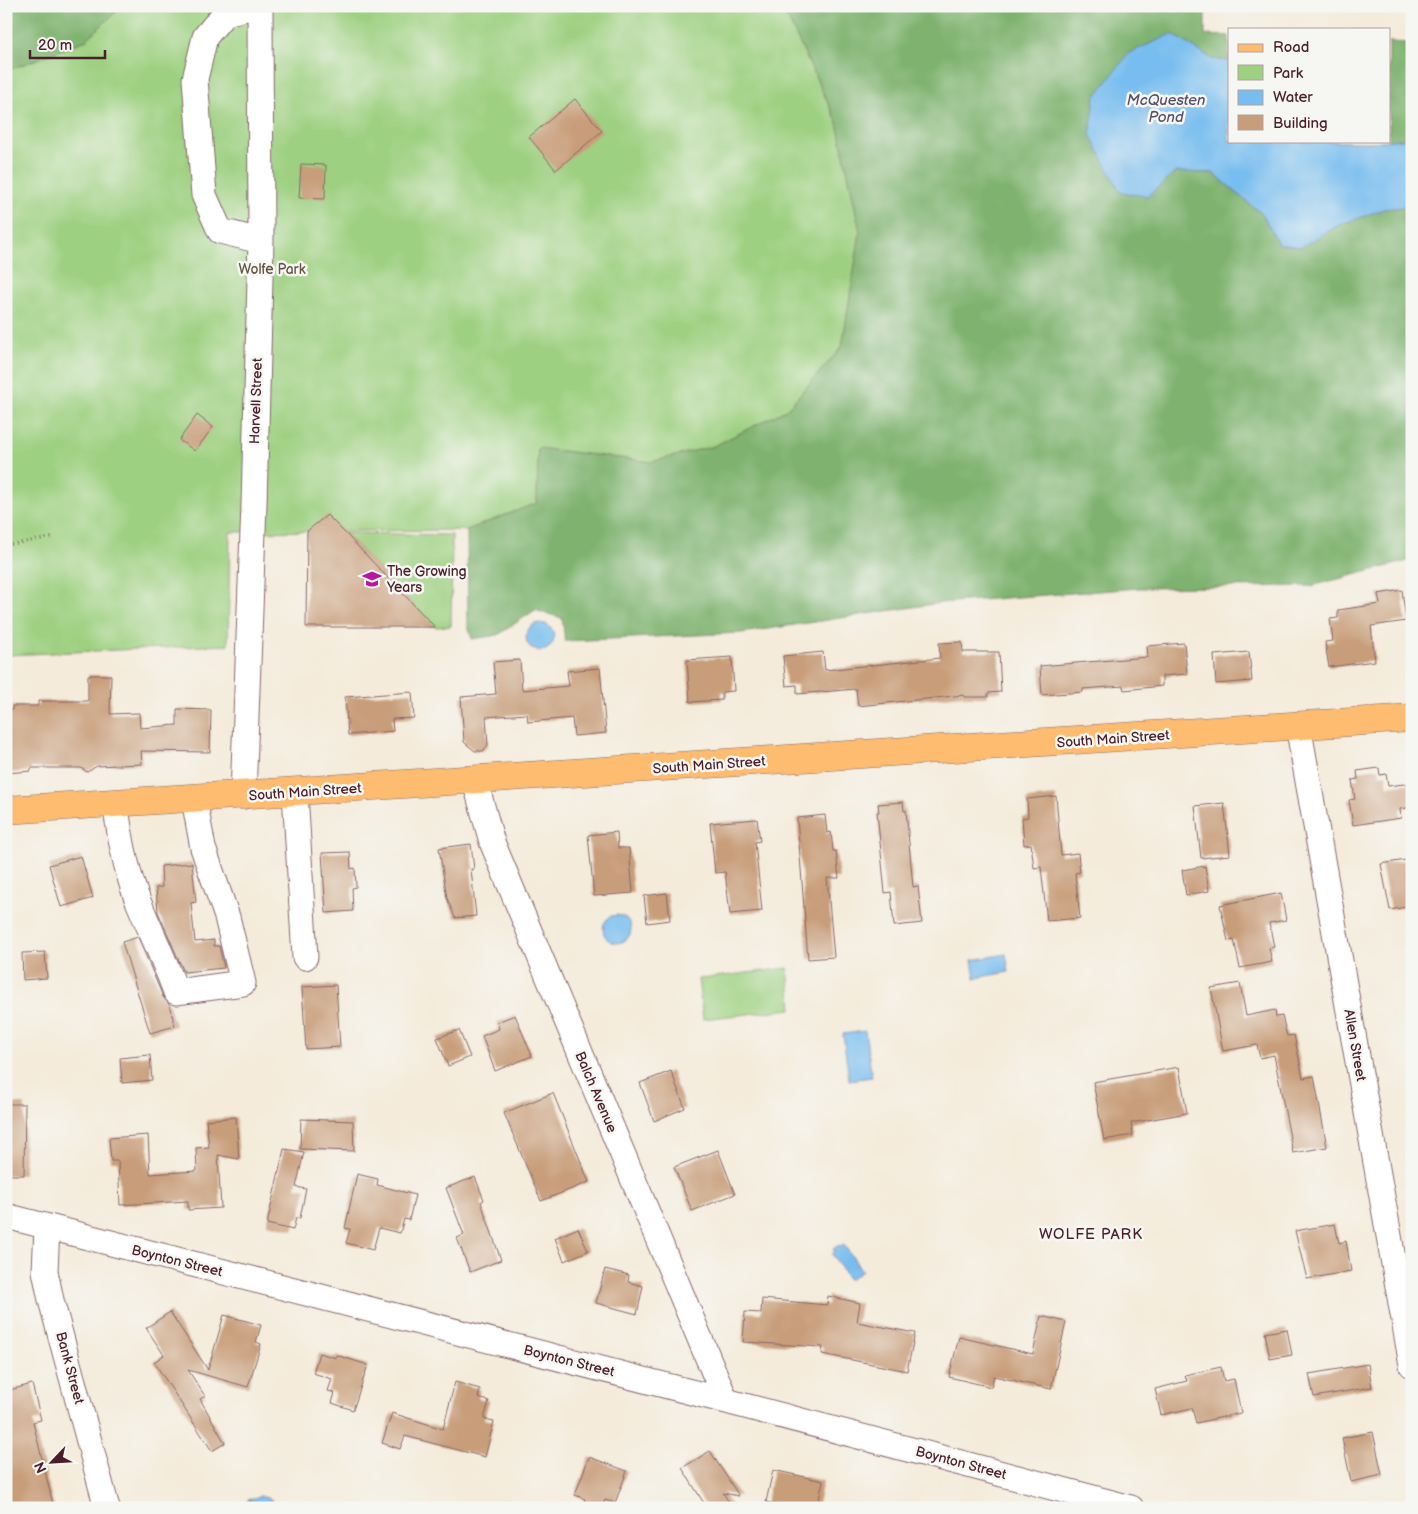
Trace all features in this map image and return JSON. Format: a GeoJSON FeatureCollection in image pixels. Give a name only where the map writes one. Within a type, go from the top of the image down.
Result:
{"type":"FeatureCollection","features":[{"type":"Feature","properties":{"kind":"main road","name":"South Main Street"},"geometry":{"type":"LineString","coordinates":[[6,810],[295,793],[1412,718]]}},
{"type":"Feature","properties":{"kind":"street"},"geometry":{"type":"LineString","coordinates":[[254,6],[225,13],[204,37],[195,79],[204,195],[220,231],[261,241]]}},
{"type":"Feature","properties":{"kind":"street","name":"Harvell Street"},"geometry":{"type":"LineString","coordinates":[[243,796],[254,504],[261,241],[260,6]]}},
{"type":"Feature","properties":{"kind":"street","name":"Allen Street"},"geometry":{"type":"LineString","coordinates":[[1298,725],[1412,1365]]}},
{"type":"Feature","properties":{"kind":"street","name":"Balch Avenue"},"geometry":{"type":"LineString","coordinates":[[474,781],[492,842],[726,1400]]}},
{"type":"Feature","properties":{"kind":"street"},"geometry":{"type":"LineString","coordinates":[[295,793],[305,956]]}},
{"type":"Feature","properties":{"kind":"street"},"geometry":{"type":"LineString","coordinates":[[115,803],[126,864],[136,896],[164,959],[176,992],[242,983],[227,917],[203,848],[194,799]]}},
{"type":"Feature","properties":{"kind":"street","name":"Boynton Street"},"geometry":{"type":"LineString","coordinates":[[6,1216],[726,1400],[1131,1508]]}},
{"type":"Feature","properties":{"kind":"street","name":"Bank Street"},"geometry":{"type":"LineString","coordinates":[[46,1227],[45,1271],[51,1300],[107,1508]]}},
{"type":"Feature","properties":{"kind":"path"},"geometry":{"type":"LineString","coordinates":[[6,545],[54,537]]}},
{"type":"Feature","properties":{"kind":"green space"},"geometry":{"type":"Polygon","coordinates":[[[6,6],[122,6],[86,40],[6,71],[6,6]]]}},
{"type":"Feature","properties":{"kind":"green space","name":"Wolfe Park"},"geometry":{"type":"Polygon","coordinates":[[[122,6],[782,6],[837,122],[861,232],[842,347],[786,410],[714,446],[651,462],[538,448],[537,503],[467,530],[230,532],[228,645],[6,655],[6,71],[86,40],[122,6]]]}},
{"type":"Feature","properties":{"kind":"green space"},"geometry":{"type":"Polygon","coordinates":[[[782,6],[1205,6],[1205,35],[1228,36],[1228,61],[1212,59],[1172,34],[1148,196],[1176,172],[1213,173],[1263,215],[1278,244],[1301,247],[1339,225],[1384,209],[1412,206],[1412,560],[1311,586],[1139,588],[940,603],[741,633],[565,641],[562,618],[535,610],[498,635],[472,639],[468,626],[467,530],[537,503],[538,448],[651,462],[714,446],[786,410],[842,347],[860,232],[837,122],[782,6]]]}},
{"type":"Feature","properties":{"kind":"green space"},"geometry":{"type":"Polygon","coordinates":[[[1390,42],[1412,43],[1412,138],[1390,140],[1390,42]]]}},
{"type":"Feature","properties":{"kind":"green space"},"geometry":{"type":"Polygon","coordinates":[[[345,533],[452,535],[451,626],[435,627],[345,533]]]}},
{"type":"Feature","properties":{"kind":"green space"},"geometry":{"type":"Polygon","coordinates":[[[788,968],[792,1009],[703,1019],[698,979],[788,968]]]}},
{"type":"Feature","properties":{"kind":"water","name":"McQuesten Pond"},"geometry":{"type":"Polygon","coordinates":[[[1172,34],[1212,59],[1228,61],[1228,142],[1390,142],[1390,140],[1412,138],[1412,206],[1384,209],[1339,225],[1301,247],[1278,244],[1263,215],[1213,173],[1176,172],[1148,196],[1121,193],[1090,135],[1095,97],[1129,53],[1172,34]]]}},
{"type":"Feature","properties":{"kind":"water"},"geometry":{"type":"Polygon","coordinates":[[[540,623],[550,627],[554,637],[550,647],[540,651],[530,647],[526,637],[530,627],[540,623]]]}},
{"type":"Feature","properties":{"kind":"water"},"geometry":{"type":"Polygon","coordinates":[[[617,915],[627,919],[631,929],[627,939],[617,943],[607,939],[603,929],[607,919],[617,915]]]}},
{"type":"Feature","properties":{"kind":"water"},"geometry":{"type":"Polygon","coordinates":[[[1006,954],[1009,972],[975,978],[972,960],[1006,954]]]}},
{"type":"Feature","properties":{"kind":"water"},"geometry":{"type":"Polygon","coordinates":[[[865,1031],[872,1077],[849,1080],[843,1034],[865,1031]]]}},
{"type":"Feature","properties":{"kind":"water"},"geometry":{"type":"Polygon","coordinates":[[[839,1245],[841,1247],[844,1245],[862,1271],[849,1280],[832,1254],[835,1252],[833,1249],[839,1245]]]}},
{"type":"Feature","properties":{"kind":"water"},"geometry":{"type":"Polygon","coordinates":[[[260,1496],[271,1499],[272,1508],[246,1508],[248,1500],[260,1496]]]}},
{"type":"Feature","properties":{"kind":"building"},"geometry":{"type":"Polygon","coordinates":[[[575,99],[602,131],[556,170],[529,137],[575,99]]]}},
{"type":"Feature","properties":{"kind":"building"},"geometry":{"type":"Polygon","coordinates":[[[301,164],[326,165],[325,199],[299,198],[301,164]]]}},
{"type":"Feature","properties":{"kind":"building"},"geometry":{"type":"Polygon","coordinates":[[[197,415],[213,427],[195,451],[179,440],[197,415]]]}},
{"type":"Feature","properties":{"kind":"building"},"geometry":{"type":"Polygon","coordinates":[[[327,515],[435,627],[306,627],[307,531],[327,515]]]}},
{"type":"Feature","properties":{"kind":"building"},"geometry":{"type":"Polygon","coordinates":[[[1402,590],[1406,621],[1371,626],[1375,661],[1329,667],[1325,642],[1333,641],[1330,619],[1338,618],[1338,610],[1380,604],[1378,594],[1402,590]]]}},
{"type":"Feature","properties":{"kind":"building"},"geometry":{"type":"Polygon","coordinates":[[[962,642],[963,652],[999,652],[1001,692],[988,693],[988,697],[964,697],[964,695],[858,706],[856,689],[797,694],[797,685],[786,686],[783,656],[823,652],[825,670],[940,658],[939,643],[962,642]]]}},
{"type":"Feature","properties":{"kind":"building"},"geometry":{"type":"Polygon","coordinates":[[[1184,643],[1187,674],[1162,676],[1162,686],[1124,690],[1123,686],[1083,689],[1083,692],[1042,695],[1040,666],[1148,657],[1147,646],[1184,643]]]}},
{"type":"Feature","properties":{"kind":"building"},"geometry":{"type":"Polygon","coordinates":[[[1249,652],[1252,681],[1216,684],[1214,655],[1249,652]]]}},
{"type":"Feature","properties":{"kind":"building"},"geometry":{"type":"Polygon","coordinates":[[[732,657],[734,691],[722,692],[722,700],[690,702],[687,660],[732,657]]]}},
{"type":"Feature","properties":{"kind":"building"},"geometry":{"type":"Polygon","coordinates":[[[520,660],[522,690],[569,686],[567,671],[600,668],[606,733],[574,736],[572,718],[528,722],[527,714],[486,717],[488,745],[483,751],[475,751],[464,742],[461,697],[496,694],[493,662],[520,660]]]}},
{"type":"Feature","properties":{"kind":"building"},"geometry":{"type":"Polygon","coordinates":[[[88,675],[111,675],[110,714],[139,713],[140,728],[177,725],[177,709],[211,710],[210,752],[141,751],[142,764],[97,766],[87,772],[81,768],[31,768],[31,771],[6,773],[6,710],[12,710],[12,706],[38,706],[38,701],[88,701],[88,675]]]}},
{"type":"Feature","properties":{"kind":"building"},"geometry":{"type":"Polygon","coordinates":[[[412,692],[414,718],[392,719],[393,731],[348,735],[345,697],[412,692]]]}},
{"type":"Feature","properties":{"kind":"building"},"geometry":{"type":"Polygon","coordinates":[[[1379,768],[1380,775],[1386,774],[1388,786],[1412,783],[1412,807],[1400,809],[1401,818],[1353,825],[1349,800],[1355,799],[1352,780],[1358,779],[1357,771],[1379,768]]]}},
{"type":"Feature","properties":{"kind":"building"},"geometry":{"type":"Polygon","coordinates":[[[1056,796],[1061,855],[1078,853],[1080,872],[1075,873],[1080,918],[1047,921],[1041,867],[1034,868],[1031,844],[1024,845],[1022,818],[1028,817],[1027,799],[1056,796]]]}},
{"type":"Feature","properties":{"kind":"building"},"geometry":{"type":"Polygon","coordinates":[[[903,802],[904,811],[906,810],[913,887],[918,886],[922,923],[894,926],[891,892],[885,893],[877,812],[879,812],[878,804],[903,802]]]}},
{"type":"Feature","properties":{"kind":"building"},"geometry":{"type":"Polygon","coordinates":[[[1224,803],[1230,855],[1201,858],[1195,806],[1224,803]]]}},
{"type":"Feature","properties":{"kind":"building"},"geometry":{"type":"Polygon","coordinates":[[[825,815],[827,833],[831,832],[833,851],[836,851],[839,878],[827,878],[834,957],[808,959],[797,818],[825,815]]]}},
{"type":"Feature","properties":{"kind":"building"},"geometry":{"type":"Polygon","coordinates":[[[757,819],[760,841],[755,842],[762,911],[730,914],[725,872],[715,873],[710,823],[757,819]]]}},
{"type":"Feature","properties":{"kind":"building"},"geometry":{"type":"Polygon","coordinates":[[[617,832],[618,848],[629,848],[633,893],[594,896],[588,835],[617,832]]]}},
{"type":"Feature","properties":{"kind":"building"},"geometry":{"type":"Polygon","coordinates":[[[471,844],[474,869],[471,869],[476,916],[455,918],[447,898],[439,848],[471,844]]]}},
{"type":"Feature","properties":{"kind":"building"},"geometry":{"type":"Polygon","coordinates":[[[350,852],[351,869],[355,868],[356,887],[352,888],[353,911],[326,913],[322,853],[350,852]]]}},
{"type":"Feature","properties":{"kind":"building"},"geometry":{"type":"Polygon","coordinates":[[[81,856],[93,898],[61,907],[49,865],[81,856]]]}},
{"type":"Feature","properties":{"kind":"building"},"geometry":{"type":"Polygon","coordinates":[[[1412,859],[1412,906],[1390,910],[1381,864],[1412,859]]]}},
{"type":"Feature","properties":{"kind":"building"},"geometry":{"type":"Polygon","coordinates":[[[192,863],[196,902],[191,903],[195,942],[214,940],[214,946],[219,946],[224,968],[184,972],[158,912],[156,888],[162,887],[161,866],[192,863]]]}},
{"type":"Feature","properties":{"kind":"building"},"geometry":{"type":"Polygon","coordinates":[[[1205,866],[1209,891],[1186,895],[1182,870],[1205,866]]]}},
{"type":"Feature","properties":{"kind":"building"},"geometry":{"type":"Polygon","coordinates":[[[667,893],[670,920],[647,923],[644,896],[667,893]]]}},
{"type":"Feature","properties":{"kind":"building"},"geometry":{"type":"Polygon","coordinates":[[[1281,893],[1286,920],[1269,923],[1274,947],[1269,948],[1272,962],[1240,968],[1234,940],[1228,941],[1220,905],[1281,893]]]}},
{"type":"Feature","properties":{"kind":"building"},"geometry":{"type":"Polygon","coordinates":[[[138,937],[163,997],[169,1004],[175,1026],[150,1033],[122,942],[138,937]]]}},
{"type":"Feature","properties":{"kind":"building"},"geometry":{"type":"Polygon","coordinates":[[[45,952],[47,978],[23,980],[22,953],[45,952]]]}},
{"type":"Feature","properties":{"kind":"building"},"geometry":{"type":"Polygon","coordinates":[[[1240,983],[1246,1016],[1275,1010],[1276,1017],[1282,1016],[1287,1036],[1294,1035],[1303,1078],[1314,1076],[1327,1147],[1293,1153],[1274,1055],[1260,1058],[1257,1045],[1223,1051],[1211,988],[1240,983]]]}},
{"type":"Feature","properties":{"kind":"building"},"geometry":{"type":"Polygon","coordinates":[[[336,985],[340,1047],[306,1049],[302,987],[336,985]]]}},
{"type":"Feature","properties":{"kind":"building"},"geometry":{"type":"Polygon","coordinates":[[[515,1015],[532,1056],[495,1071],[482,1036],[499,1029],[497,1022],[515,1015]]]}},
{"type":"Feature","properties":{"kind":"building"},"geometry":{"type":"Polygon","coordinates":[[[459,1030],[470,1057],[448,1066],[437,1038],[459,1030]]]}},
{"type":"Feature","properties":{"kind":"building"},"geometry":{"type":"Polygon","coordinates":[[[150,1055],[152,1080],[122,1083],[120,1058],[150,1055]]]}},
{"type":"Feature","properties":{"kind":"building"},"geometry":{"type":"Polygon","coordinates":[[[1179,1067],[1187,1113],[1131,1123],[1133,1135],[1104,1140],[1093,1082],[1179,1067]]]}},
{"type":"Feature","properties":{"kind":"building"},"geometry":{"type":"Polygon","coordinates":[[[671,1071],[685,1108],[654,1121],[640,1083],[671,1071]]]}},
{"type":"Feature","properties":{"kind":"building"},"geometry":{"type":"Polygon","coordinates":[[[553,1093],[589,1182],[541,1201],[504,1113],[553,1093]]]}},
{"type":"Feature","properties":{"kind":"building"},"geometry":{"type":"Polygon","coordinates":[[[6,1104],[25,1104],[24,1175],[6,1175],[6,1104]]]}},
{"type":"Feature","properties":{"kind":"building"},"geometry":{"type":"Polygon","coordinates":[[[236,1117],[239,1159],[218,1155],[221,1208],[188,1210],[188,1201],[120,1205],[118,1161],[111,1161],[109,1138],[148,1135],[150,1174],[197,1171],[196,1148],[209,1147],[206,1120],[236,1117]]]}},
{"type":"Feature","properties":{"kind":"building"},"geometry":{"type":"Polygon","coordinates":[[[301,1119],[353,1121],[354,1151],[300,1149],[301,1119]]]}},
{"type":"Feature","properties":{"kind":"building"},"geometry":{"type":"Polygon","coordinates":[[[284,1149],[304,1152],[296,1187],[306,1189],[300,1218],[296,1218],[293,1230],[267,1224],[284,1149]]]}},
{"type":"Feature","properties":{"kind":"building"},"geometry":{"type":"Polygon","coordinates":[[[718,1150],[735,1194],[692,1211],[674,1167],[718,1150]]]}},
{"type":"Feature","properties":{"kind":"building"},"geometry":{"type":"Polygon","coordinates":[[[357,1174],[378,1179],[377,1185],[415,1195],[409,1220],[404,1219],[400,1233],[379,1228],[373,1250],[346,1243],[350,1229],[345,1228],[357,1174]]]}},
{"type":"Feature","properties":{"kind":"building"},"geometry":{"type":"Polygon","coordinates":[[[475,1177],[484,1200],[481,1202],[501,1260],[470,1272],[457,1238],[464,1235],[446,1188],[475,1177]]]}},
{"type":"Feature","properties":{"kind":"building"},"geometry":{"type":"Polygon","coordinates":[[[1335,1224],[1339,1243],[1346,1241],[1351,1271],[1307,1279],[1295,1231],[1335,1224]]]}},
{"type":"Feature","properties":{"kind":"building"},"geometry":{"type":"Polygon","coordinates":[[[578,1228],[588,1251],[564,1261],[555,1238],[578,1228]]]}},
{"type":"Feature","properties":{"kind":"building"},"geometry":{"type":"Polygon","coordinates":[[[605,1269],[629,1275],[628,1282],[643,1286],[637,1314],[596,1303],[605,1269]]]}},
{"type":"Feature","properties":{"kind":"building"},"geometry":{"type":"Polygon","coordinates":[[[828,1296],[860,1303],[857,1322],[915,1333],[907,1371],[822,1354],[823,1347],[743,1342],[745,1312],[761,1313],[762,1299],[827,1305],[828,1296]]]}},
{"type":"Feature","properties":{"kind":"building"},"geometry":{"type":"Polygon","coordinates":[[[170,1312],[208,1370],[224,1315],[261,1325],[256,1342],[261,1344],[248,1387],[188,1370],[205,1396],[200,1399],[225,1443],[212,1451],[154,1362],[164,1355],[146,1328],[170,1312]]]}},
{"type":"Feature","properties":{"kind":"building"},"geometry":{"type":"Polygon","coordinates":[[[1041,1316],[1066,1322],[1051,1389],[994,1376],[991,1387],[949,1377],[959,1337],[1033,1354],[1041,1316]]]}},
{"type":"Feature","properties":{"kind":"building"},"geometry":{"type":"Polygon","coordinates":[[[1287,1329],[1292,1355],[1270,1359],[1265,1333],[1287,1329]]]}},
{"type":"Feature","properties":{"kind":"building"},"geometry":{"type":"Polygon","coordinates":[[[319,1353],[336,1358],[336,1355],[368,1365],[353,1410],[332,1403],[335,1393],[328,1391],[332,1379],[313,1373],[319,1353]]]}},
{"type":"Feature","properties":{"kind":"building"},"geometry":{"type":"Polygon","coordinates":[[[1368,1364],[1372,1387],[1314,1397],[1309,1374],[1368,1364]]]}},
{"type":"Feature","properties":{"kind":"building"},"geometry":{"type":"Polygon","coordinates":[[[1221,1367],[1224,1381],[1234,1379],[1241,1413],[1196,1423],[1192,1408],[1161,1415],[1155,1389],[1187,1381],[1185,1375],[1221,1367]]]}},
{"type":"Feature","properties":{"kind":"building"},"geometry":{"type":"Polygon","coordinates":[[[455,1382],[480,1389],[478,1398],[489,1401],[484,1419],[494,1421],[485,1457],[405,1436],[400,1449],[382,1443],[392,1413],[443,1429],[455,1382]]]}},
{"type":"Feature","properties":{"kind":"building"},"geometry":{"type":"Polygon","coordinates":[[[32,1384],[41,1420],[33,1422],[54,1508],[6,1508],[6,1391],[32,1384]]]}},
{"type":"Feature","properties":{"kind":"building"},"geometry":{"type":"Polygon","coordinates":[[[1373,1432],[1382,1475],[1351,1482],[1342,1438],[1373,1432]]]}},
{"type":"Feature","properties":{"kind":"building"},"geometry":{"type":"Polygon","coordinates":[[[710,1451],[739,1496],[723,1493],[733,1508],[707,1508],[682,1468],[710,1451]]]}},
{"type":"Feature","properties":{"kind":"building"},"geometry":{"type":"Polygon","coordinates":[[[589,1457],[627,1471],[615,1503],[605,1500],[602,1508],[582,1508],[585,1499],[575,1495],[589,1457]]]}},
{"type":"Feature","properties":{"kind":"building"},"geometry":{"type":"Polygon","coordinates":[[[773,1470],[823,1481],[817,1508],[793,1508],[766,1502],[773,1470]]]}},
{"type":"Feature","properties":{"kind":"place","name":"The Growing Years"},"geometry":{"type":"Point","coordinates":[372,579]}},
{"type":"Feature","properties":{"kind":"district","name":"WOLFE PARK"},"geometry":{"type":"Point","coordinates":[1091,1234]}}]}
